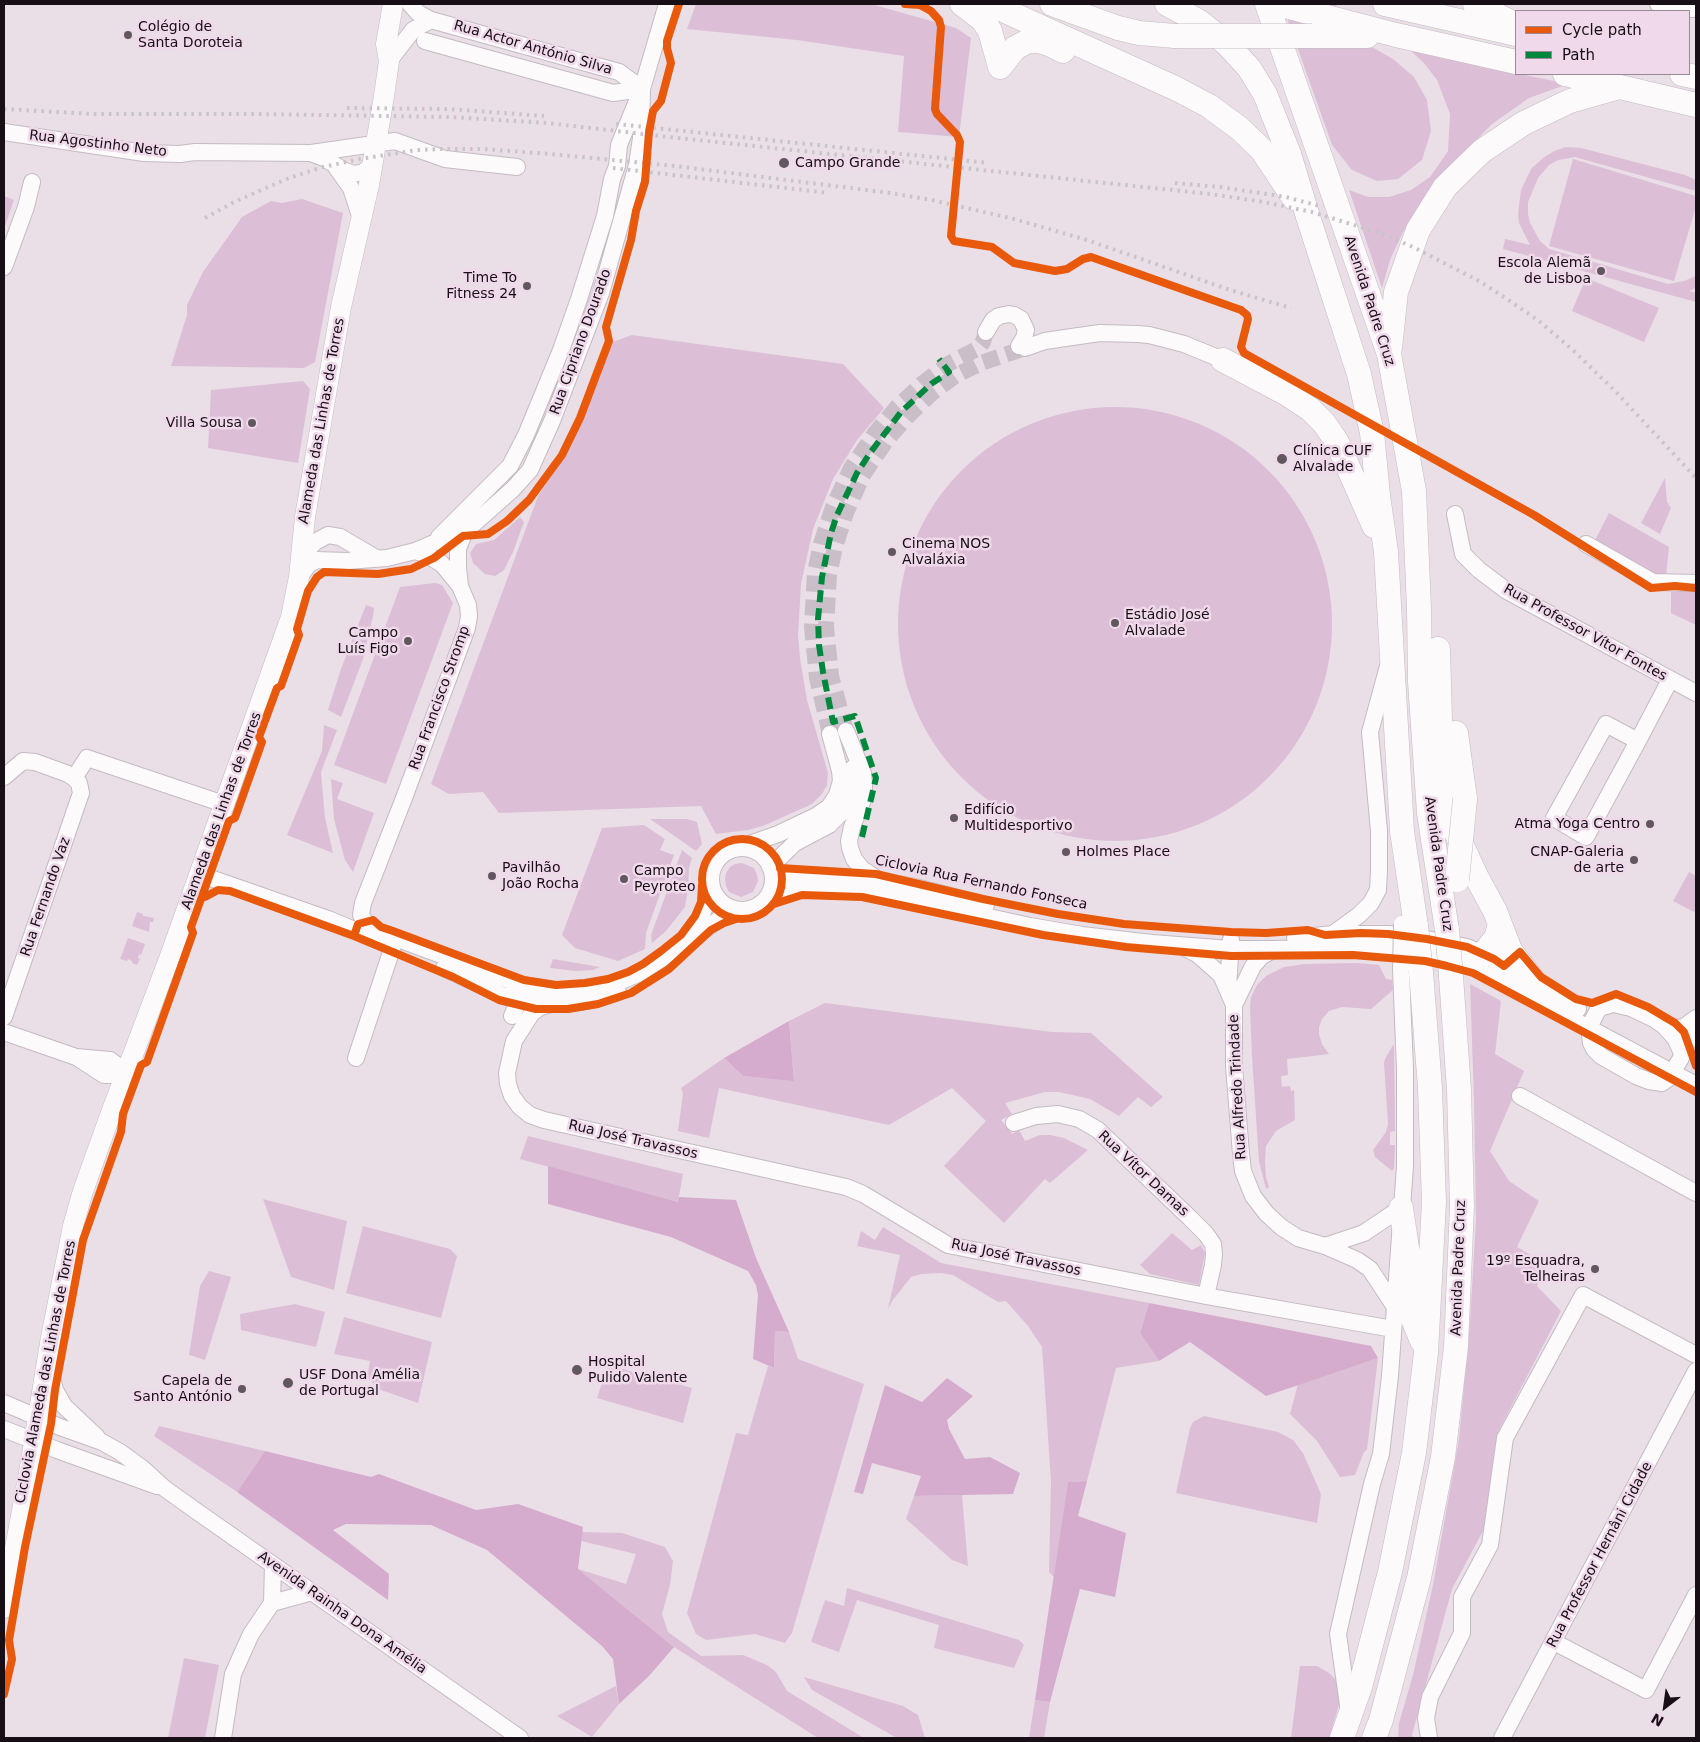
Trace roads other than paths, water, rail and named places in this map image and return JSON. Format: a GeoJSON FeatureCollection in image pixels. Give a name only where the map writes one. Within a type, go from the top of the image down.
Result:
{"type":"FeatureCollection","features":[{"type":"Feature","properties":{"kind":"highway"},"geometry":{"type":"LineString","coordinates":[[962,4],[983,20],[990,31],[1000,67],[1006,57],[1021,43],[1038,41],[1049,44],[1089,63],[1106,67],[1134,69]]}},
{"type":"Feature","properties":{"kind":"highway"},"geometry":{"type":"LineString","coordinates":[[990,4],[1134,69],[1209,106],[1239,128],[1262,150],[1309,220]]}},
{"type":"Feature","properties":{"kind":"highway"},"geometry":{"type":"LineString","coordinates":[[1052,4],[1118,28],[1139,33],[1174,36],[1396,35]]}},
{"type":"Feature","properties":{"kind":"highway","name":"Avenida Padre Cruz"},"geometry":{"type":"LineString","coordinates":[[1167,4],[1200,22],[1227,44],[1249,68],[1264,94],[1285,145],[1359,374],[1372,433],[1386,552],[1411,971],[1430,1088],[1434,1202],[1426,1353],[1414,1453],[1390,1572],[1360,1687],[1346,1728]]}},
{"type":"Feature","properties":{"kind":"highway","name":"Avenida Padre Cruz"},"geometry":{"type":"LineString","coordinates":[[1266,4],[1389,354],[1398,398],[1414,491],[1420,682],[1428,812],[1448,930],[1459,1090],[1462,1206],[1456,1347],[1443,1457],[1419,1578],[1381,1720],[1374,1738]]}},
{"type":"Feature","properties":{"kind":"highway"},"geometry":{"type":"LineString","coordinates":[[1385,4],[1515,34]]}},
{"type":"Feature","properties":{"kind":"highway"},"geometry":{"type":"LineString","coordinates":[[1476,4],[1515,24]]}},
{"type":"Feature","properties":{"kind":"highway"},"geometry":{"type":"LineString","coordinates":[[1288,6],[1396,35],[1515,62]]}},
{"type":"Feature","properties":{"kind":"highway"},"geometry":{"type":"LineString","coordinates":[[1569,75],[1696,105]]}},
{"type":"Feature","properties":{"kind":"highway"},"geometry":{"type":"LineString","coordinates":[[1389,354],[1396,292],[1418,230],[1445,187],[1482,152],[1524,123],[1570,101],[1619,87]]}},
{"type":"Feature","properties":{"kind":"highway"},"geometry":{"type":"LineString","coordinates":[[1223,360],[1287,394],[1310,409],[1324,423],[1338,442],[1386,552]]}},
{"type":"Feature","properties":{"kind":"highway"},"geometry":{"type":"LineString","coordinates":[[1419,608],[1438,650],[1452,699],[1464,799],[1457,880],[1448,930]]}},
{"type":"Feature","properties":{"kind":"highway"},"geometry":{"type":"LineString","coordinates":[[1438,650],[1440,719],[1448,815],[1500,924],[1510,950],[1540,988]]}},
{"type":"Feature","properties":{"kind":"highway"},"geometry":{"type":"LineString","coordinates":[[1483,954],[1496,938],[1500,924]]}},
{"type":"Feature","properties":{"kind":"highway"},"geometry":{"type":"LineString","coordinates":[[1401,1208],[1410,1268],[1412,1317],[1426,1353]]}},
{"type":"Feature","properties":{"kind":"main road","name":"Alameda das Linhas de Torres"},"geometry":{"type":"LineString","coordinates":[[4,1608],[73,1226],[83,1191],[291,617],[300,577],[308,498],[341,307],[369,186],[373,152],[394,54],[386,44],[392,4]]}},
{"type":"Feature","properties":{"kind":"street","name":"Rua Actor António Silva"},"geometry":{"type":"LineString","coordinates":[[410,4],[418,13],[431,20],[619,72],[642,89]]}},
{"type":"Feature","properties":{"kind":"street","name":"Rua Cipriano Dourado"},"geometry":{"type":"LineString","coordinates":[[431,544],[500,477],[516,458],[520,449],[561,350],[579,299],[604,216],[612,179],[618,166],[619,145],[642,89],[667,4]]}},
{"type":"Feature","properties":{"kind":"street"},"geometry":{"type":"LineString","coordinates":[[1658,4],[1693,9],[1694,4]]}},
{"type":"Feature","properties":{"kind":"street"},"geometry":{"type":"LineString","coordinates":[[394,54],[413,30],[431,20]]}},
{"type":"Feature","properties":{"kind":"street","name":"Rua Actor António Silva"},"geometry":{"type":"LineString","coordinates":[[425,41],[613,93],[642,89]]}},
{"type":"Feature","properties":{"kind":"street","name":"Rua Cipriano Dourado"},"geometry":{"type":"LineString","coordinates":[[415,551],[469,528],[513,489],[530,470],[542,445],[601,292],[633,182],[641,138],[642,89]]}},
{"type":"Feature","properties":{"kind":"street","name":"Rua Agostinho Neto"},"geometry":{"type":"LineString","coordinates":[[4,132],[144,153],[373,152],[367,170],[360,174],[343,170],[311,153]]}},
{"type":"Feature","properties":{"kind":"street"},"geometry":{"type":"LineString","coordinates":[[373,152],[395,141],[445,159],[517,167]]}},
{"type":"Feature","properties":{"kind":"street","name":"Rua Agostinho Neto"},"geometry":{"type":"LineString","coordinates":[[332,163],[346,178],[361,219]]}},
{"type":"Feature","properties":{"kind":"street"},"geometry":{"type":"LineString","coordinates":[[4,267],[26,207],[32,182]]}},
{"type":"Feature","properties":{"kind":"street"},"geometry":{"type":"LineString","coordinates":[[986,332],[993,320],[999,316],[1009,314],[1021,320],[1026,330],[1022,347],[1072,336],[1100,333],[1138,334],[1150,335],[1184,344],[1223,360]]}},
{"type":"Feature","properties":{"kind":"street","name":"Rua Professor Vítor Fontes"},"geometry":{"type":"LineString","coordinates":[[1455,514],[1463,554],[1479,570],[1507,591],[1696,693]]}},
{"type":"Feature","properties":{"kind":"street"},"geometry":{"type":"LineString","coordinates":[[460,586],[458,549],[463,536],[469,528]]}},
{"type":"Feature","properties":{"kind":"street"},"geometry":{"type":"LineString","coordinates":[[300,577],[308,549],[315,542],[328,535],[340,537],[376,558]]}},
{"type":"Feature","properties":{"kind":"street"},"geometry":{"type":"LineString","coordinates":[[1586,544],[1653,582],[1696,583]]}},
{"type":"Feature","properties":{"kind":"street"},"geometry":{"type":"LineString","coordinates":[[300,577],[309,564],[317,560],[347,561],[388,558],[415,551]]}},
{"type":"Feature","properties":{"kind":"street","name":"Rua Francisco Stromp"},"geometry":{"type":"LineString","coordinates":[[363,902],[467,628],[469,616],[468,604],[460,586],[442,564],[425,554],[415,551]]}},
{"type":"Feature","properties":{"kind":"street"},"geometry":{"type":"LineString","coordinates":[[1333,934],[1359,916],[1371,904],[1378,890],[1379,832],[1370,732],[1392,650]]}},
{"type":"Feature","properties":{"kind":"street"},"geometry":{"type":"LineString","coordinates":[[1638,742],[1606,724],[1554,818],[1586,837],[1638,742],[1670,680]]}},
{"type":"Feature","properties":{"kind":"street"},"geometry":{"type":"LineString","coordinates":[[512,1016],[519,1000],[525,996],[536,993],[593,988],[616,983],[638,974],[660,960],[685,938],[696,923],[706,905],[713,868],[718,859],[734,849],[778,834],[816,816],[829,807],[841,781],[842,737]]}},
{"type":"Feature","properties":{"kind":"street"},"geometry":{"type":"LineString","coordinates":[[771,869],[800,839],[829,825],[846,806],[854,784],[842,737]]}},
{"type":"Feature","properties":{"kind":"street"},"geometry":{"type":"LineString","coordinates":[[842,737],[863,773],[864,784],[864,797],[852,827],[849,841],[850,848],[862,869],[882,881]]}},
{"type":"Feature","properties":{"kind":"street"},"geometry":{"type":"LineString","coordinates":[[4,777],[19,763],[28,760],[68,774],[74,778],[87,758],[224,804]]}},
{"type":"Feature","properties":{"kind":"street","name":"Rua Fernando Vaz"},"geometry":{"type":"LineString","coordinates":[[4,1018],[80,799],[81,788],[74,778]]}},
{"type":"Feature","properties":{"kind":"street"},"geometry":{"type":"LineString","coordinates":[[734,849],[745,848],[755,851],[764,858],[771,869],[773,881],[766,899]]}},
{"type":"Feature","properties":{"kind":"street"},"geometry":{"type":"LineString","coordinates":[[771,869],[788,876],[882,881],[1031,915],[1231,944],[1275,949],[1370,946],[1425,952],[1450,967],[1469,964],[1696,1073]]}},
{"type":"Feature","properties":{"kind":"street"},"geometry":{"type":"LineString","coordinates":[[199,874],[328,920],[455,972],[502,995],[548,1005],[597,999],[628,988],[665,966],[709,926],[743,910],[755,907],[766,899],[803,889],[869,892],[1082,935],[1182,946],[1231,944],[1333,934],[1388,934],[1427,939],[1467,947],[1497,961],[1520,979],[1540,988],[1591,1022]]}},
{"type":"Feature","properties":{"kind":"street"},"geometry":{"type":"LineString","coordinates":[[711,877],[714,892],[723,904],[732,909],[743,910]]}},
{"type":"Feature","properties":{"kind":"street"},"geometry":{"type":"LineString","coordinates":[[328,920],[345,915],[363,902]]}},
{"type":"Feature","properties":{"kind":"street"},"geometry":{"type":"LineString","coordinates":[[363,902],[361,915],[367,925],[374,930],[508,981],[558,991]]}},
{"type":"Feature","properties":{"kind":"street","name":"Rua Alfredo Trindade"},"geometry":{"type":"LineString","coordinates":[[1231,944],[1231,998],[1240,1154],[1243,1171],[1253,1196],[1266,1213],[1281,1227],[1298,1238],[1325,1246],[1357,1260],[1370,1269],[1394,1307]]}},
{"type":"Feature","properties":{"kind":"street"},"geometry":{"type":"LineString","coordinates":[[356,1058],[393,946]]}},
{"type":"Feature","properties":{"kind":"street","name":"Rua Alfredo Trindade"},"geometry":{"type":"LineString","coordinates":[[1182,946],[1197,954],[1221,975],[1231,998]]}},
{"type":"Feature","properties":{"kind":"street","name":"Rua Alfredo Trindade"},"geometry":{"type":"LineString","coordinates":[[1231,998],[1253,966],[1262,956],[1275,949]]}},
{"type":"Feature","properties":{"kind":"street"},"geometry":{"type":"LineString","coordinates":[[1450,967],[1475,959],[1483,954]]}},
{"type":"Feature","properties":{"kind":"street","name":"Avenida Padre Cruz"},"geometry":{"type":"LineString","coordinates":[[1346,1728],[1338,1634],[1372,1484],[1381,1454],[1390,1376],[1405,1166],[1405,1098],[1411,971]]}},
{"type":"Feature","properties":{"kind":"street","name":"Rua José Travassos"},"geometry":{"type":"LineString","coordinates":[[502,995],[509,1004],[514,1041],[507,1072],[508,1084],[512,1096],[520,1107],[530,1115],[846,1187],[863,1194],[948,1245],[1206,1296],[1393,1329]]}},
{"type":"Feature","properties":{"kind":"street"},"geometry":{"type":"LineString","coordinates":[[1696,1027],[1678,1063],[1662,1083],[1656,1083],[1648,1081],[1600,1056],[1591,1043],[1591,1022],[1599,1008],[1603,1006],[1618,1004],[1639,1011],[1664,1026],[1676,1038],[1678,1063],[1696,1084]]}},
{"type":"Feature","properties":{"kind":"street","name":"Rua José Travassos"},"geometry":{"type":"LineString","coordinates":[[514,1041],[532,1013],[540,1007],[548,1005]]}},
{"type":"Feature","properties":{"kind":"street"},"geometry":{"type":"LineString","coordinates":[[1664,1026],[1684,1027],[1696,1018]]}},
{"type":"Feature","properties":{"kind":"street"},"geometry":{"type":"LineString","coordinates":[[4,1032],[76,1057],[110,1060],[125,1075]]}},
{"type":"Feature","properties":{"kind":"street"},"geometry":{"type":"LineString","coordinates":[[1520,1096],[1696,1193]]}},
{"type":"Feature","properties":{"kind":"street","name":"Rua Vítor Damas"},"geometry":{"type":"LineString","coordinates":[[1014,1123],[1036,1116],[1058,1114],[1079,1119],[1098,1130],[1195,1223],[1213,1244],[1213,1265],[1206,1296]]}},
{"type":"Feature","properties":{"kind":"street"},"geometry":{"type":"LineString","coordinates":[[1325,1246],[1364,1232],[1401,1208]]}},
{"type":"Feature","properties":{"kind":"street"},"geometry":{"type":"LineString","coordinates":[[1429,1738],[1426,1718],[1430,1696],[1462,1633],[1462,1597],[1490,1545],[1505,1438],[1583,1295],[1696,1355]]}},
{"type":"Feature","properties":{"kind":"street","name":"Avenida Rainha Dona Amélia"},"geometry":{"type":"LineString","coordinates":[[48,1358],[56,1390],[64,1406],[102,1442]]}},
{"type":"Feature","properties":{"kind":"street","name":"Rua Professor Hernâni Cidade"},"geometry":{"type":"LineString","coordinates":[[1502,1738],[1696,1371]]}},
{"type":"Feature","properties":{"kind":"street","name":"Avenida Rainha Dona Amélia"},"geometry":{"type":"LineString","coordinates":[[4,1403],[102,1442],[136,1463],[164,1488],[520,1738]]}},
{"type":"Feature","properties":{"kind":"street","name":"Avenida Rainha Dona Amélia"},"geometry":{"type":"LineString","coordinates":[[4,1429],[34,1442],[164,1488]]}},
{"type":"Feature","properties":{"kind":"street"},"geometry":{"type":"LineString","coordinates":[[223,1738],[233,1674],[251,1634],[272,1603],[273,1565]]}},
{"type":"Feature","properties":{"kind":"street"},"geometry":{"type":"LineString","coordinates":[[272,1603],[312,1592]]}},
{"type":"Feature","properties":{"kind":"street"},"geometry":{"type":"LineString","coordinates":[[1554,1642],[1646,1690],[1696,1595]]}},
{"type":"Feature","properties":{"kind":"tunnel"},"geometry":{"type":"LineString","coordinates":[[830,734],[817,678],[812,627],[815,572],[821,544],[833,507],[851,468],[875,433],[897,407],[923,383],[948,364],[977,349],[983,342],[986,332]]}},
{"type":"Feature","properties":{"kind":"tunnel"},"geometry":{"type":"LineString","coordinates":[[846,731],[831,676],[826,627],[829,575],[835,547],[846,513],[863,475],[886,441],[932,393],[955,376],[981,363],[1025,348]]}},
{"type":"Feature","properties":{"kind":"railway"},"geometry":{"type":"LineString","coordinates":[[347,108],[449,109],[544,116]]}},
{"type":"Feature","properties":{"kind":"railway"},"geometry":{"type":"LineString","coordinates":[[4,109],[93,114],[450,117],[547,123],[1210,194],[1264,202],[1312,212],[1383,234],[1415,248],[1479,281],[1539,321],[1575,352],[1617,393],[1696,478]]}},
{"type":"Feature","properties":{"kind":"railway"},"geometry":{"type":"LineString","coordinates":[[616,124],[989,163]]}},
{"type":"Feature","properties":{"kind":"railway"},"geometry":{"type":"LineString","coordinates":[[205,218],[234,202],[289,178],[323,167],[360,159],[417,150],[443,149],[483,149],[550,154],[675,166],[932,200],[1014,219],[1087,240],[1230,290],[1291,308]]}},
{"type":"Feature","properties":{"kind":"railway"},"geometry":{"type":"LineString","coordinates":[[613,168],[829,193]]}},
{"type":"Feature","properties":{"kind":"railway"},"geometry":{"type":"LineString","coordinates":[[1175,183],[1220,187],[1286,197],[1323,207]]}},
{"type":"Feature","properties":{"kind":"place","name":"Colégio de Santa Doroteia"},"geometry":{"type":"Point","coordinates":[128,35]}},
{"type":"Feature","properties":{"kind":"place","name":"Campo Grande"},"geometry":{"type":"Point","coordinates":[784,163]}},
{"type":"Feature","properties":{"kind":"place","name":"Escola Alemã de Lisboa"},"geometry":{"type":"Point","coordinates":[1601,271]}},
{"type":"Feature","properties":{"kind":"place","name":"Time To Fitness 24"},"geometry":{"type":"Point","coordinates":[527,286]}},
{"type":"Feature","properties":{"kind":"place","name":"Villa Sousa"},"geometry":{"type":"Point","coordinates":[252,423]}},
{"type":"Feature","properties":{"kind":"place","name":"Clínica CUF Alvalade"},"geometry":{"type":"Point","coordinates":[1282,459]}},
{"type":"Feature","properties":{"kind":"place","name":"Cinema NOS Alvaláxia"},"geometry":{"type":"Point","coordinates":[892,552]}},
{"type":"Feature","properties":{"kind":"place","name":"Estádio José Alvalade"},"geometry":{"type":"Point","coordinates":[1115,623]}},
{"type":"Feature","properties":{"kind":"place","name":"Campo Luís Figo"},"geometry":{"type":"Point","coordinates":[408,641]}},
{"type":"Feature","properties":{"kind":"place","name":"Edifício Multidesportivo"},"geometry":{"type":"Point","coordinates":[954,818]}},
{"type":"Feature","properties":{"kind":"place","name":"Atma Yoga Centro"},"geometry":{"type":"Point","coordinates":[1650,824]}},
{"type":"Feature","properties":{"kind":"place","name":"Holmes Place"},"geometry":{"type":"Point","coordinates":[1066,852]}},
{"type":"Feature","properties":{"kind":"place","name":"CNAP-Galeria de arte"},"geometry":{"type":"Point","coordinates":[1634,860]}},
{"type":"Feature","properties":{"kind":"place","name":"Pavilhão João Rocha"},"geometry":{"type":"Point","coordinates":[492,876]}},
{"type":"Feature","properties":{"kind":"place","name":"Campo Peyroteo"},"geometry":{"type":"Point","coordinates":[624,879]}},
{"type":"Feature","properties":{"kind":"place","name":"19º Esquadra, Telheiras"},"geometry":{"type":"Point","coordinates":[1595,1269]}},
{"type":"Feature","properties":{"kind":"place","name":"Hospital Pulido Valente"},"geometry":{"type":"Point","coordinates":[577,1370]}},
{"type":"Feature","properties":{"kind":"place","name":"USF Dona Amélia de Portugal"},"geometry":{"type":"Point","coordinates":[288,1383]}},
{"type":"Feature","properties":{"kind":"place","name":"Capela de Santo António"},"geometry":{"type":"Point","coordinates":[242,1389]}}]}
